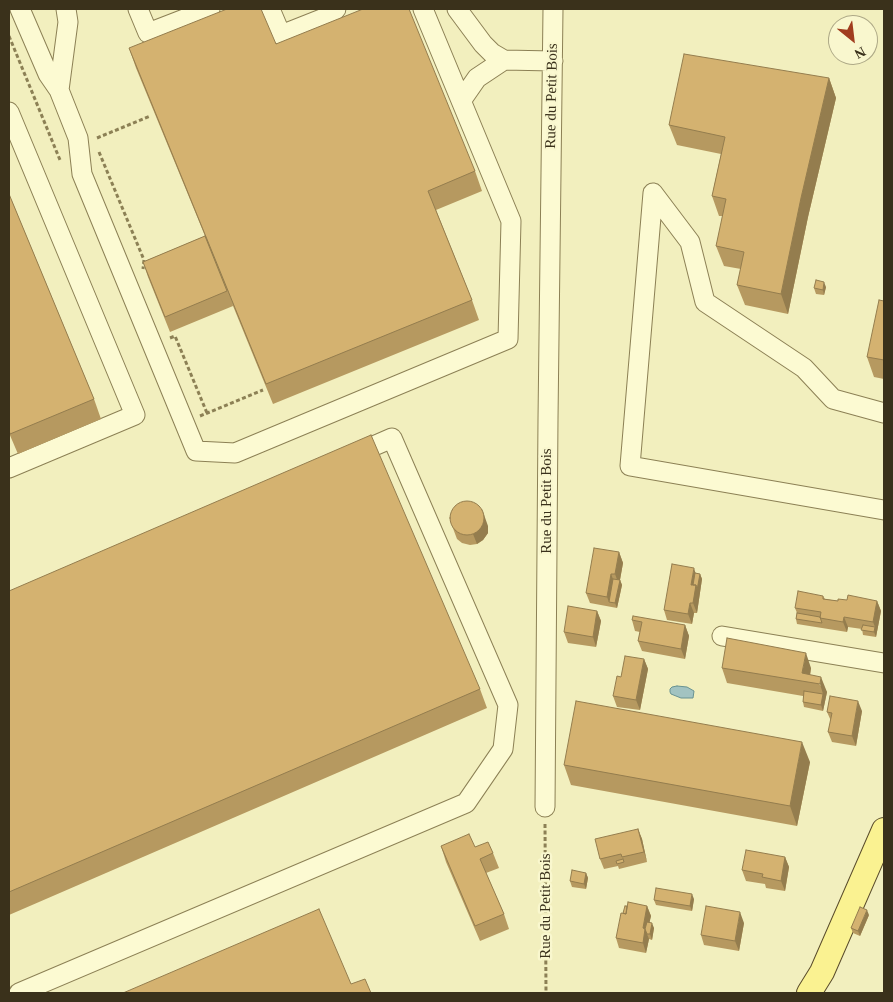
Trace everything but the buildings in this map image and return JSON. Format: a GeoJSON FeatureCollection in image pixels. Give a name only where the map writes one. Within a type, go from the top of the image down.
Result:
{"type":"FeatureCollection","features":[{"type":"Feature","properties":{"kind":"main road"},"geometry":{"type":"LineString","coordinates":[[809,993],[819,983],[884,830]]}},
{"type":"Feature","properties":{"kind":"street"},"geometry":{"type":"LineString","coordinates":[[20,9],[78,138],[82,174],[196,451],[235,453],[508,339],[511,220],[423,9]]}},
{"type":"Feature","properties":{"kind":"street"},"geometry":{"type":"LineString","coordinates":[[58,90],[68,22],[66,9]]}},
{"type":"Feature","properties":{"kind":"street"},"geometry":{"type":"LineString","coordinates":[[138,9],[148,33],[210,9]]}},
{"type":"Feature","properties":{"kind":"street"},"geometry":{"type":"LineString","coordinates":[[270,9],[281,35],[329,16],[336,9]]}},
{"type":"Feature","properties":{"kind":"street"},"geometry":{"type":"LineString","coordinates":[[457,9],[483,44],[492,53],[504,60],[553,62]]}},
{"type":"Feature","properties":{"kind":"street","name":"Rue du Petit Bois"},"geometry":{"type":"LineString","coordinates":[[545,807],[553,9]]}},
{"type":"Feature","properties":{"kind":"street"},"geometry":{"type":"LineString","coordinates":[[461,101],[477,78],[504,60]]}},
{"type":"Feature","properties":{"kind":"street"},"geometry":{"type":"LineString","coordinates":[[9,112],[135,415],[9,468]]}},
{"type":"Feature","properties":{"kind":"street"},"geometry":{"type":"LineString","coordinates":[[884,413],[833,399],[804,368],[705,302],[690,242],[653,194],[630,466],[884,510]]}},
{"type":"Feature","properties":{"kind":"street"},"geometry":{"type":"LineString","coordinates":[[19,993],[466,803],[503,749],[508,705],[392,438],[337,462]]}},
{"type":"Feature","properties":{"kind":"street"},"geometry":{"type":"LineString","coordinates":[[722,636],[884,663]]}},
{"type":"Feature","properties":{"kind":"path"},"geometry":{"type":"LineString","coordinates":[[94,140],[150,116]]}},
{"type":"Feature","properties":{"kind":"path"},"geometry":{"type":"LineString","coordinates":[[98,148],[144,260],[142,275]]}},
{"type":"Feature","properties":{"kind":"path"},"geometry":{"type":"LineString","coordinates":[[168,339],[175,336],[207,413]]}},
{"type":"Feature","properties":{"kind":"path","name":"Rue du Petit Bois"},"geometry":{"type":"LineString","coordinates":[[545,807],[546,993]]}},
{"type":"Feature","properties":{"kind":"water"},"geometry":{"type":"Polygon","coordinates":[[[677,686],[687,687],[694,691],[693,698],[681,698],[671,694],[670,689],[677,686]]]}}]}
